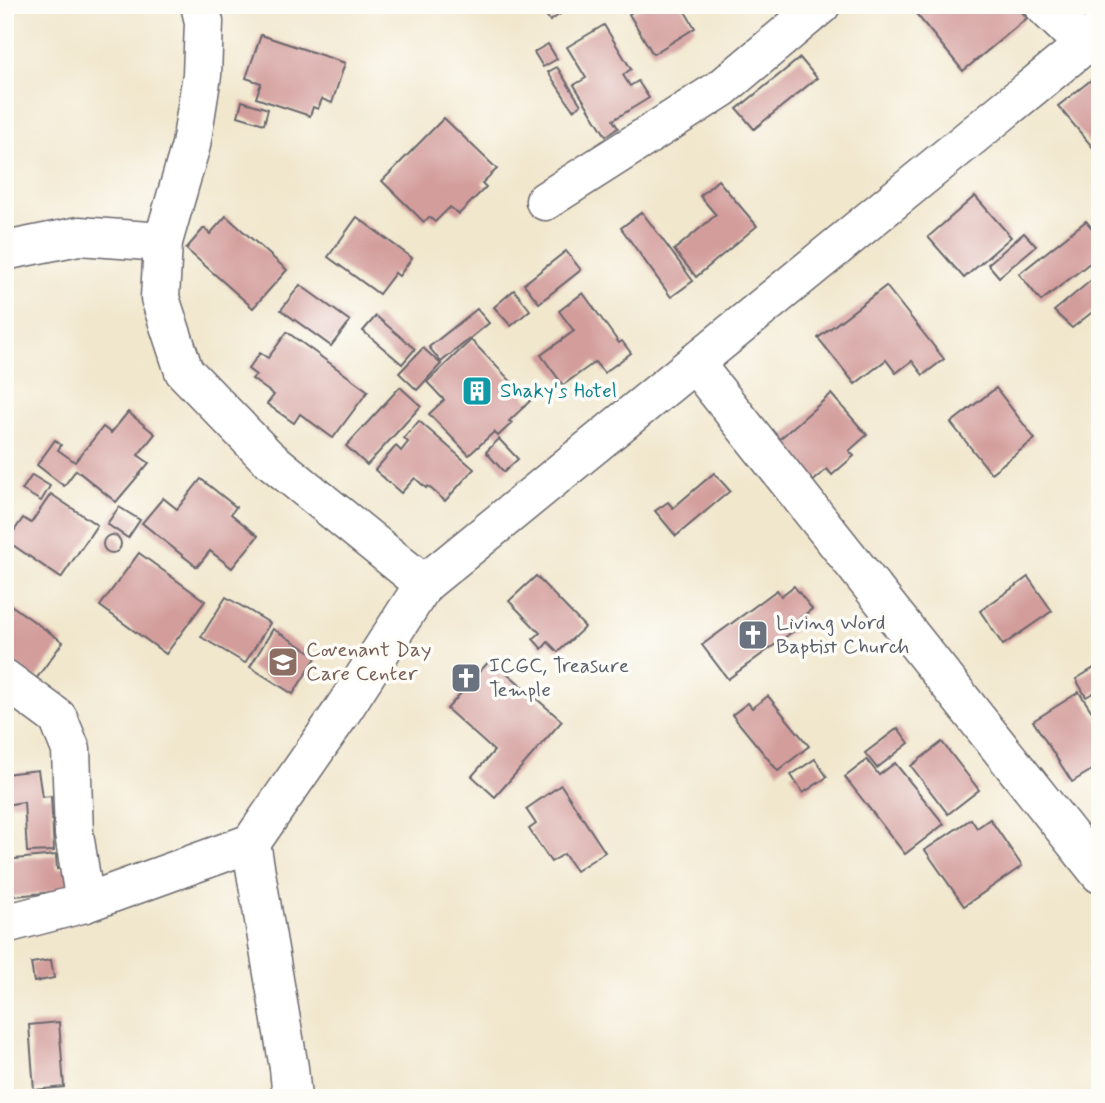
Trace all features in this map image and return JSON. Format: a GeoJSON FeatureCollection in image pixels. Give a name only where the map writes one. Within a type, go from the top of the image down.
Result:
{"type":"FeatureCollection","features":[{"type":"Feature","properties":{"kind":"street"},"geometry":{"type":"LineString","coordinates":[[200,5],[204,22],[202,75],[191,145],[163,242],[160,298],[184,371],[267,457],[424,584]]}},
{"type":"Feature","properties":{"kind":"street"},"geometry":{"type":"LineString","coordinates":[[545,201],[722,88],[821,5]]}},
{"type":"Feature","properties":{"kind":"street"},"geometry":{"type":"LineString","coordinates":[[5,923],[85,903],[251,842],[341,713],[424,584],[1092,37],[1043,5]]}},
{"type":"Feature","properties":{"kind":"street"},"geometry":{"type":"LineString","coordinates":[[5,251],[79,236],[163,242]]}},
{"type":"Feature","properties":{"kind":"street"},"geometry":{"type":"LineString","coordinates":[[695,364],[1100,874]]}},
{"type":"Feature","properties":{"kind":"street"},"geometry":{"type":"LineString","coordinates":[[5,678],[58,718],[71,750],[74,834],[85,903]]}},
{"type":"Feature","properties":{"kind":"street"},"geometry":{"type":"LineString","coordinates":[[251,842],[292,1098]]}},
{"type":"Feature","properties":{"kind":"building"},"geometry":{"type":"Polygon","coordinates":[[[540,5],[573,5],[550,21],[540,5]]]}},
{"type":"Feature","properties":{"kind":"building"},"geometry":{"type":"Polygon","coordinates":[[[644,5],[681,5],[695,28],[653,54],[629,14],[644,5]]]}},
{"type":"Feature","properties":{"kind":"building"},"geometry":{"type":"Polygon","coordinates":[[[909,5],[1016,5],[1027,18],[963,71],[909,5]]]}},
{"type":"Feature","properties":{"kind":"building"},"geometry":{"type":"Polygon","coordinates":[[[604,25],[631,69],[623,75],[630,86],[638,81],[649,98],[613,120],[618,128],[606,136],[574,85],[586,78],[567,47],[604,25]]]}},
{"type":"Feature","properties":{"kind":"building"},"geometry":{"type":"Polygon","coordinates":[[[261,35],[345,63],[332,103],[322,99],[318,109],[313,107],[310,116],[256,98],[261,83],[246,78],[261,35]]]}},
{"type":"Feature","properties":{"kind":"building"},"geometry":{"type":"Polygon","coordinates":[[[548,44],[557,59],[543,67],[534,52],[548,44]]]}},
{"type":"Feature","properties":{"kind":"building"},"geometry":{"type":"Polygon","coordinates":[[[800,58],[817,78],[754,129],[737,109],[800,58]]]}},
{"type":"Feature","properties":{"kind":"building"},"geometry":{"type":"Polygon","coordinates":[[[557,67],[581,105],[573,110],[548,72],[557,67]]]}},
{"type":"Feature","properties":{"kind":"building"},"geometry":{"type":"Polygon","coordinates":[[[1100,73],[1100,156],[1058,106],[1100,73]]]}},
{"type":"Feature","properties":{"kind":"building"},"geometry":{"type":"Polygon","coordinates":[[[242,101],[268,109],[264,124],[238,116],[242,101]]]}},
{"type":"Feature","properties":{"kind":"building"},"geometry":{"type":"Polygon","coordinates":[[[444,118],[497,169],[482,183],[486,187],[459,214],[450,207],[435,222],[429,217],[424,222],[382,181],[444,118]]]}},
{"type":"Feature","properties":{"kind":"building"},"geometry":{"type":"Polygon","coordinates":[[[718,180],[757,226],[696,277],[674,250],[716,215],[700,196],[718,180]]]}},
{"type":"Feature","properties":{"kind":"building"},"geometry":{"type":"Polygon","coordinates":[[[975,196],[1011,237],[964,278],[928,237],[975,196]]]}},
{"type":"Feature","properties":{"kind":"building"},"geometry":{"type":"Polygon","coordinates":[[[642,212],[693,281],[671,297],[621,228],[642,212]]]}},
{"type":"Feature","properties":{"kind":"building"},"geometry":{"type":"Polygon","coordinates":[[[226,216],[287,270],[253,308],[186,249],[204,228],[210,234],[226,216]]]}},
{"type":"Feature","properties":{"kind":"building"},"geometry":{"type":"Polygon","coordinates":[[[357,217],[412,258],[399,276],[395,273],[379,294],[328,257],[357,217]]]}},
{"type":"Feature","properties":{"kind":"building"},"geometry":{"type":"Polygon","coordinates":[[[1086,221],[1100,238],[1100,255],[1041,301],[1019,274],[1086,221]]]}},
{"type":"Feature","properties":{"kind":"building"},"geometry":{"type":"Polygon","coordinates":[[[1024,233],[1036,246],[999,277],[988,264],[1024,233]]]}},
{"type":"Feature","properties":{"kind":"building"},"geometry":{"type":"Polygon","coordinates":[[[566,251],[581,270],[539,303],[524,284],[566,251]]]}},
{"type":"Feature","properties":{"kind":"building"},"geometry":{"type":"Polygon","coordinates":[[[1100,273],[1100,306],[1072,328],[1054,311],[1100,273]]]}},
{"type":"Feature","properties":{"kind":"building"},"geometry":{"type":"Polygon","coordinates":[[[300,285],[350,321],[331,346],[281,310],[300,285]]]}},
{"type":"Feature","properties":{"kind":"building"},"geometry":{"type":"Polygon","coordinates":[[[886,286],[944,359],[923,375],[912,361],[896,373],[886,360],[855,384],[818,338],[886,286]]]}},
{"type":"Feature","properties":{"kind":"building"},"geometry":{"type":"Polygon","coordinates":[[[514,290],[530,310],[511,326],[494,307],[514,290]]]}},
{"type":"Feature","properties":{"kind":"building"},"geometry":{"type":"Polygon","coordinates":[[[583,293],[619,343],[622,341],[631,353],[604,373],[595,362],[563,385],[541,355],[574,331],[559,311],[583,293]]]}},
{"type":"Feature","properties":{"kind":"building"},"geometry":{"type":"Polygon","coordinates":[[[477,309],[489,323],[441,362],[429,347],[477,309]]]}},
{"type":"Feature","properties":{"kind":"building"},"geometry":{"type":"Polygon","coordinates":[[[376,316],[415,349],[402,364],[363,331],[376,316]]]}},
{"type":"Feature","properties":{"kind":"building"},"geometry":{"type":"Polygon","coordinates":[[[287,332],[368,391],[333,438],[300,414],[294,423],[267,404],[274,395],[252,379],[256,375],[248,369],[260,353],[268,358],[287,332]]]}},
{"type":"Feature","properties":{"kind":"building","name":"Shaky's Hotel"},"geometry":{"type":"Polygon","coordinates":[[[471,340],[530,401],[498,436],[494,432],[469,455],[429,414],[444,400],[427,382],[471,340]]]}},
{"type":"Feature","properties":{"kind":"building"},"geometry":{"type":"Polygon","coordinates":[[[423,348],[441,364],[417,390],[399,373],[423,348]]]}},
{"type":"Feature","properties":{"kind":"building"},"geometry":{"type":"Polygon","coordinates":[[[400,387],[421,406],[367,465],[346,446],[400,387]]]}},
{"type":"Feature","properties":{"kind":"building"},"geometry":{"type":"Polygon","coordinates":[[[996,388],[1035,439],[991,473],[951,423],[996,388]]]}},
{"type":"Feature","properties":{"kind":"building"},"geometry":{"type":"Polygon","coordinates":[[[831,394],[867,435],[849,451],[854,456],[832,475],[827,469],[810,484],[775,443],[831,394]]]}},
{"type":"Feature","properties":{"kind":"building"},"geometry":{"type":"Polygon","coordinates":[[[128,412],[155,434],[138,455],[149,463],[116,502],[76,470],[64,486],[37,465],[55,440],[61,445],[58,450],[75,462],[103,427],[111,433],[128,412]]]}},
{"type":"Feature","properties":{"kind":"building"},"geometry":{"type":"Polygon","coordinates":[[[419,421],[474,469],[445,501],[415,478],[401,493],[375,470],[396,446],[401,451],[408,442],[404,438],[419,421]]]}},
{"type":"Feature","properties":{"kind":"building"},"geometry":{"type":"Polygon","coordinates":[[[499,439],[518,459],[504,472],[486,452],[499,439]]]}},
{"type":"Feature","properties":{"kind":"building"},"geometry":{"type":"Polygon","coordinates":[[[714,473],[730,491],[676,536],[655,511],[668,502],[673,508],[714,473]]]}},
{"type":"Feature","properties":{"kind":"building"},"geometry":{"type":"Polygon","coordinates":[[[32,475],[50,486],[41,501],[22,490],[32,475]]]}},
{"type":"Feature","properties":{"kind":"building"},"geometry":{"type":"Polygon","coordinates":[[[201,479],[236,507],[231,514],[258,536],[232,568],[210,551],[197,567],[142,523],[163,498],[177,509],[201,479]]]}},
{"type":"Feature","properties":{"kind":"building"},"geometry":{"type":"Polygon","coordinates":[[[51,494],[97,525],[61,578],[7,541],[23,518],[31,523],[51,494]]]}},
{"type":"Feature","properties":{"kind":"building"},"geometry":{"type":"Polygon","coordinates":[[[119,507],[140,520],[128,538],[107,524],[119,507]]]}},
{"type":"Feature","properties":{"kind":"building"},"geometry":{"type":"Polygon","coordinates":[[[108,535],[116,535],[121,544],[119,551],[108,553],[103,548],[103,540],[108,535]]]}},
{"type":"Feature","properties":{"kind":"building"},"geometry":{"type":"Polygon","coordinates":[[[139,553],[205,601],[166,654],[100,606],[139,553]]]}},
{"type":"Feature","properties":{"kind":"building"},"geometry":{"type":"Polygon","coordinates":[[[536,576],[585,627],[558,652],[548,642],[542,649],[533,639],[540,633],[509,601],[536,576]]]}},
{"type":"Feature","properties":{"kind":"building"},"geometry":{"type":"Polygon","coordinates":[[[1028,577],[1052,611],[1003,645],[980,611],[1028,577]]]}},
{"type":"Feature","properties":{"kind":"building","name":"Living Word Baptist Church"},"geometry":{"type":"Polygon","coordinates":[[[794,586],[812,609],[799,619],[803,624],[728,679],[702,645],[777,590],[781,596],[794,586]]]}},
{"type":"Feature","properties":{"kind":"building"},"geometry":{"type":"Polygon","coordinates":[[[226,597],[270,623],[245,663],[201,637],[226,597]]]}},
{"type":"Feature","properties":{"kind":"building"},"geometry":{"type":"Polygon","coordinates":[[[5,601],[63,642],[36,679],[9,659],[5,664],[5,601]]]}},
{"type":"Feature","properties":{"kind":"building","name":"Covenant Day Care Center"},"geometry":{"type":"Polygon","coordinates":[[[273,629],[317,656],[293,694],[250,667],[273,629]]]}},
{"type":"Feature","properties":{"kind":"building"},"geometry":{"type":"Polygon","coordinates":[[[491,659],[562,721],[495,797],[472,776],[494,751],[447,709],[491,659]]]}},
{"type":"Feature","properties":{"kind":"building"},"geometry":{"type":"Polygon","coordinates":[[[1094,668],[1100,679],[1100,689],[1086,697],[1076,679],[1094,668]]]}},
{"type":"Feature","properties":{"kind":"building"},"geometry":{"type":"Polygon","coordinates":[[[1079,692],[1100,724],[1100,765],[1072,782],[1033,721],[1079,692]]]}},
{"type":"Feature","properties":{"kind":"building"},"geometry":{"type":"Polygon","coordinates":[[[768,696],[809,746],[778,771],[732,715],[748,703],[752,708],[768,696]]]}},
{"type":"Feature","properties":{"kind":"building"},"geometry":{"type":"Polygon","coordinates":[[[898,728],[909,743],[877,768],[865,753],[898,728]]]}},
{"type":"Feature","properties":{"kind":"building"},"geometry":{"type":"Polygon","coordinates":[[[942,742],[979,790],[948,814],[911,766],[942,742]]]}},
{"type":"Feature","properties":{"kind":"building"},"geometry":{"type":"Polygon","coordinates":[[[815,759],[827,777],[803,793],[791,775],[815,759]]]}},
{"type":"Feature","properties":{"kind":"building"},"geometry":{"type":"Polygon","coordinates":[[[867,760],[879,775],[895,763],[944,824],[905,854],[845,777],[867,760]]]}},
{"type":"Feature","properties":{"kind":"building"},"geometry":{"type":"Polygon","coordinates":[[[38,770],[42,797],[51,796],[54,851],[27,852],[24,802],[5,805],[5,774],[38,770]]]}},
{"type":"Feature","properties":{"kind":"building"},"geometry":{"type":"Polygon","coordinates":[[[561,785],[605,852],[576,871],[564,854],[551,862],[529,829],[536,824],[526,809],[561,785]]]}},
{"type":"Feature","properties":{"kind":"building"},"geometry":{"type":"Polygon","coordinates":[[[971,819],[977,828],[990,819],[1022,866],[964,906],[925,850],[971,819]]]}},
{"type":"Feature","properties":{"kind":"building"},"geometry":{"type":"Polygon","coordinates":[[[56,855],[57,869],[72,867],[74,890],[5,897],[5,860],[56,855]]]}},
{"type":"Feature","properties":{"kind":"building"},"geometry":{"type":"Polygon","coordinates":[[[51,960],[54,978],[34,982],[31,963],[51,960]]]}},
{"type":"Feature","properties":{"kind":"building"},"geometry":{"type":"Polygon","coordinates":[[[59,1022],[64,1087],[34,1090],[29,1025],[59,1022]]]}},
{"type":"Feature","properties":{"kind":"place","name":"Shaky's Hotel"},"geometry":{"type":"Point","coordinates":[477,391]}},
{"type":"Feature","properties":{"kind":"place","name":"Living Word Baptist Church"},"geometry":{"type":"Point","coordinates":[753,635]}},
{"type":"Feature","properties":{"kind":"place","name":"Covenant Day Care Center"},"geometry":{"type":"Point","coordinates":[283,662]}},
{"type":"Feature","properties":{"kind":"place","name":"ICGC, Treasure Temple"},"geometry":{"type":"Point","coordinates":[466,678]}}]}
